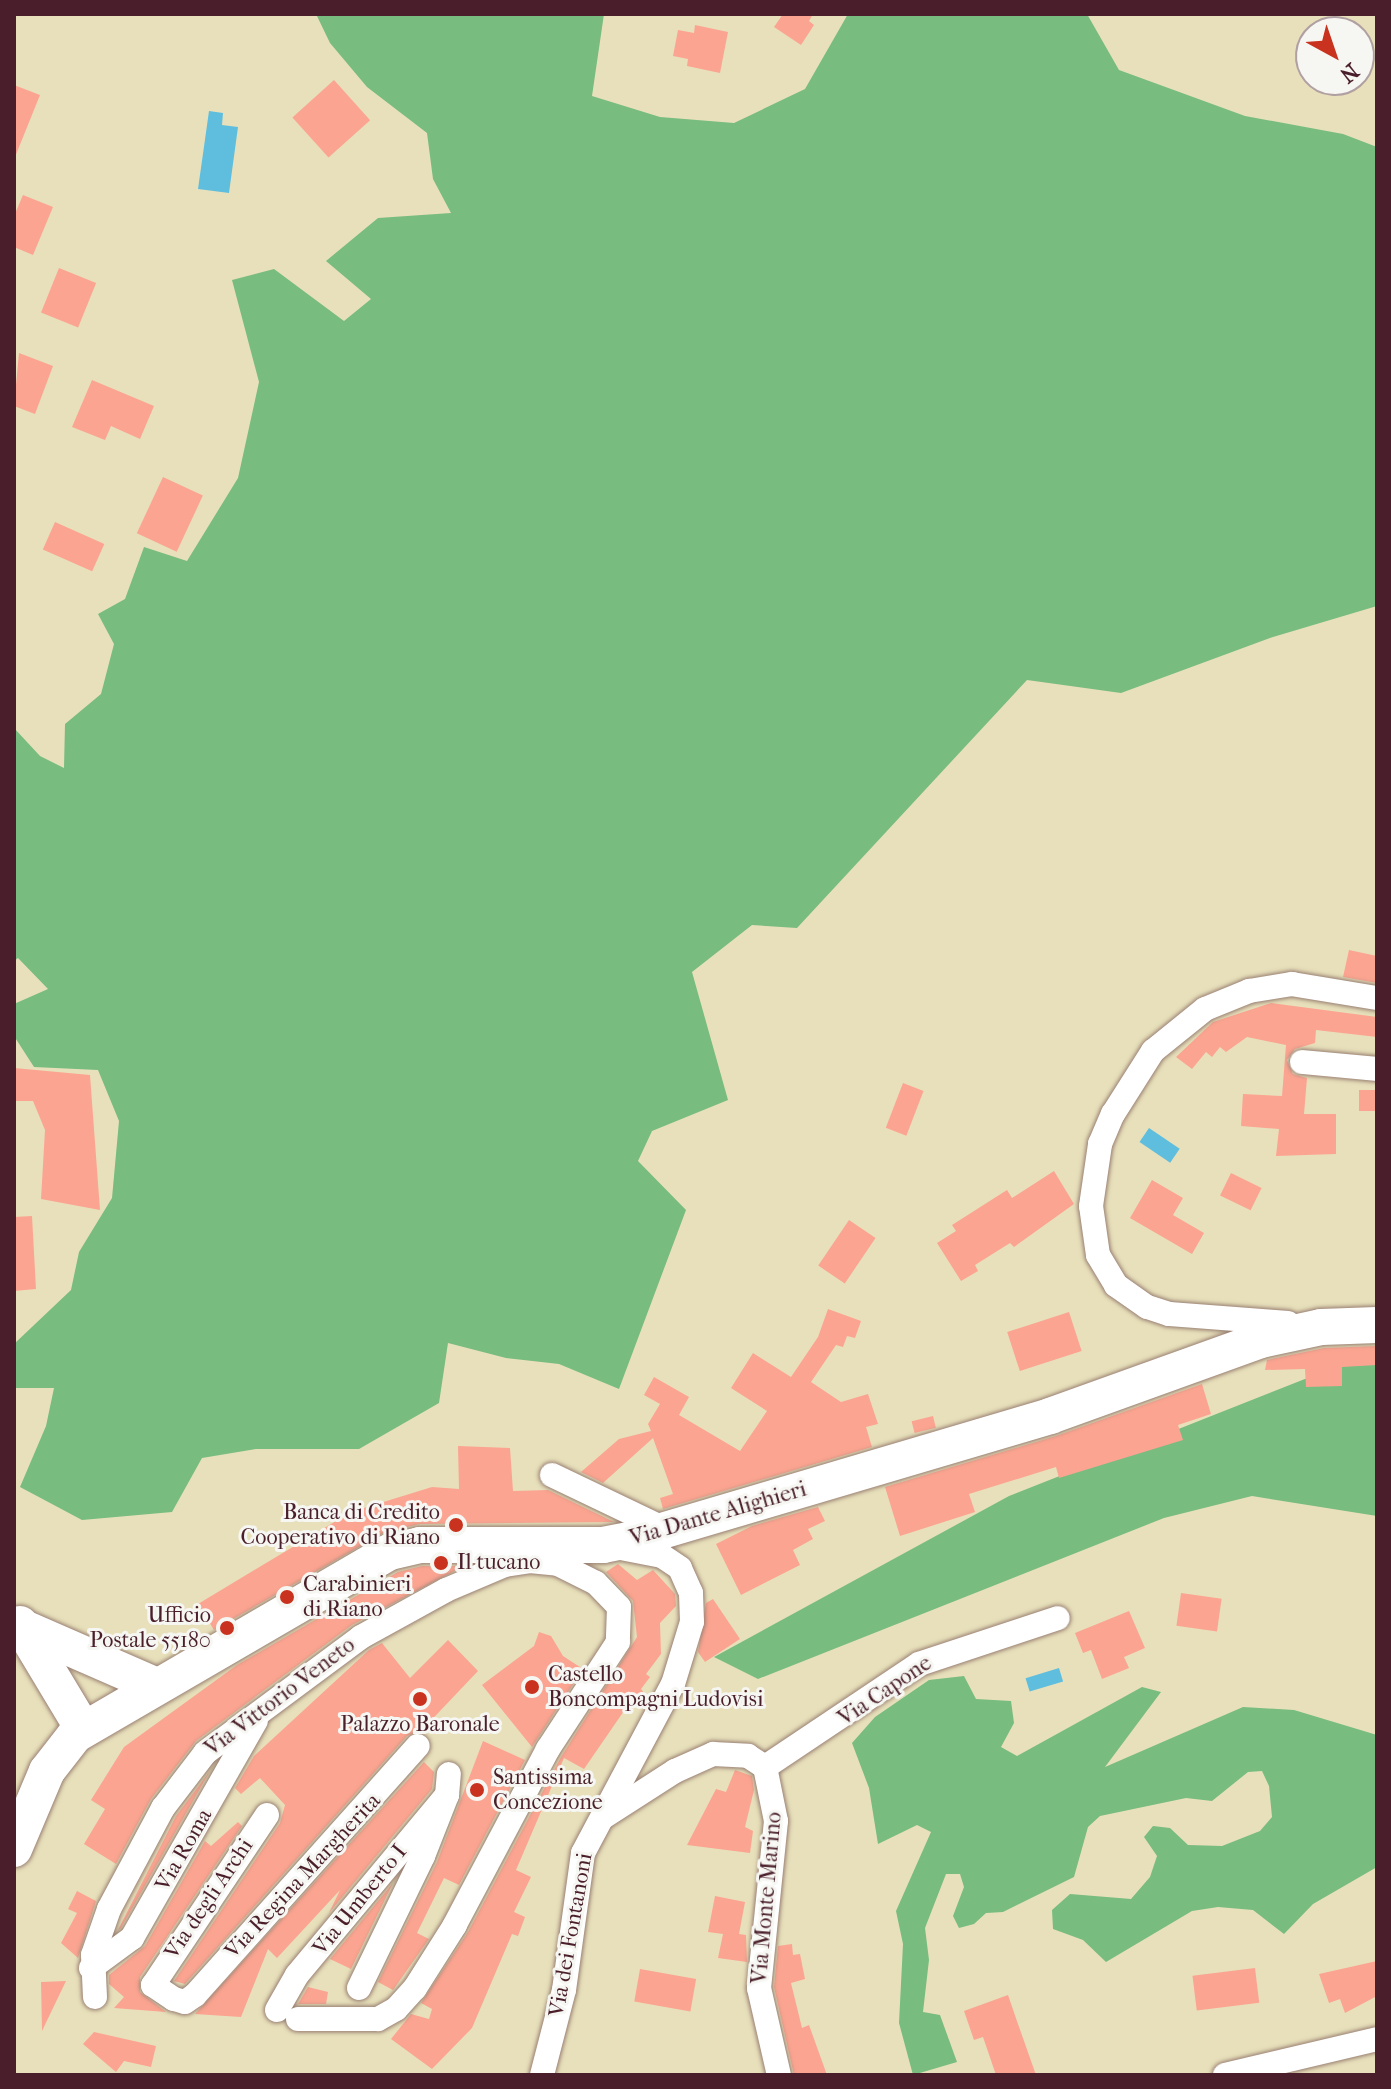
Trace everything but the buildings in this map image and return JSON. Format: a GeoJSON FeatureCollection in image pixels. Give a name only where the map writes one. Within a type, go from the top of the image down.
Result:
{"type":"FeatureCollection","features":[{"type":"Feature","properties":{"kind":"main road","name":"Via Dante Alighieri"},"geometry":{"type":"LineString","coordinates":[[14,1849],[54,1758],[83,1729],[390,1552],[420,1545],[525,1556],[603,1545],[669,1531],[1050,1416],[1242,1346],[1361,1325]]}},
{"type":"Feature","properties":{"kind":"main road"},"geometry":{"type":"LineString","coordinates":[[19,1623],[157,1686]]}},
{"type":"Feature","properties":{"kind":"main road"},"geometry":{"type":"LineString","coordinates":[[19,1623],[83,1729]]}},
{"type":"Feature","properties":{"kind":"street"},"geometry":{"type":"LineString","coordinates":[[1377,998],[1292,984],[1228,998],[1190,1019],[1153,1051],[1113,1114],[1091,1190],[1101,1264],[1116,1285],[1147,1307],[1215,1320],[1361,1325],[1377,1306]]}},
{"type":"Feature","properties":{"kind":"street"},"geometry":{"type":"LineString","coordinates":[[1302,1062],[1377,1069]]}},
{"type":"Feature","properties":{"kind":"street"},"geometry":{"type":"LineString","coordinates":[[552,1475],[669,1531]]}},
{"type":"Feature","properties":{"kind":"street","name":"Via dei Fontanoni"},"geometry":{"type":"LineString","coordinates":[[542,2075],[564,1990],[583,1853],[597,1821],[673,1684],[693,1614],[689,1587],[674,1563],[656,1554],[603,1545]]}},
{"type":"Feature","properties":{"kind":"street","name":"Via Vittorio Veneto"},"geometry":{"type":"LineString","coordinates":[[95,1997],[91,1968],[118,1891],[184,1775],[210,1749],[258,1717],[388,1619],[525,1556]]}},
{"type":"Feature","properties":{"kind":"street","name":"Via Umberto I"},"geometry":{"type":"LineString","coordinates":[[359,1988],[448,1784],[297,1975],[288,2014],[378,2019],[406,2001],[455,1925],[548,1749],[615,1647],[622,1624],[612,1597],[567,1567],[525,1556]]}},
{"type":"Feature","properties":{"kind":"street","name":"Via Capone"},"geometry":{"type":"LineString","coordinates":[[765,1767],[835,1725],[919,1664],[1058,1618]]}},
{"type":"Feature","properties":{"kind":"street","name":"Via Roma"},"geometry":{"type":"LineString","coordinates":[[91,1968],[132,1938],[258,1717]]}},
{"type":"Feature","properties":{"kind":"street","name":"Via Regina Margherita"},"geometry":{"type":"LineString","coordinates":[[153,1985],[185,2002],[270,1915],[418,1746]]}},
{"type":"Feature","properties":{"kind":"street"},"geometry":{"type":"LineString","coordinates":[[597,1821],[675,1771],[713,1754],[748,1756],[765,1767]]}},
{"type":"Feature","properties":{"kind":"street","name":"Via Monte Marino"},"geometry":{"type":"LineString","coordinates":[[765,1767],[776,1821],[759,1988],[779,2075]]}},
{"type":"Feature","properties":{"kind":"street","name":"Via degli Archi"},"geometry":{"type":"LineString","coordinates":[[153,1985],[267,1815]]}},
{"type":"Feature","properties":{"kind":"street"},"geometry":{"type":"LineString","coordinates":[[1225,2075],[1377,2039]]}},
{"type":"Feature","properties":{"kind":"green space"},"geometry":{"type":"Polygon","coordinates":[[[316,14],[604,14],[592,96],[660,117],[734,123],[805,89],[848,14],[1087,14],[1119,70],[1245,116],[1343,134],[1377,147],[1377,606],[1273,637],[1121,693],[1027,680],[797,928],[752,925],[692,972],[728,1100],[652,1131],[638,1161],[686,1210],[619,1389],[559,1364],[506,1358],[448,1343],[439,1403],[359,1449],[256,1449],[202,1458],[172,1512],[82,1520],[20,1487],[46,1426],[54,1388],[14,1388],[14,1344],[71,1290],[79,1252],[112,1198],[119,1121],[98,1070],[34,1067],[14,1036],[14,1004],[48,989],[18,958],[14,961],[14,728],[40,756],[64,768],[65,724],[101,694],[114,644],[98,614],[125,599],[144,547],[187,561],[238,478],[259,382],[232,280],[274,269],[344,321],[371,299],[326,261],[378,218],[451,213],[433,179],[427,133],[367,87],[330,43],[316,14]]]}},
{"type":"Feature","properties":{"kind":"green space"},"geometry":{"type":"Polygon","coordinates":[[[1348,1362],[1377,1362],[1377,1516],[1252,1496],[1164,1518],[758,1679],[714,1657],[1009,1496],[1348,1362]]]}},
{"type":"Feature","properties":{"kind":"green space"},"geometry":{"type":"Polygon","coordinates":[[[964,1676],[976,1699],[1011,1701],[1014,1723],[1001,1747],[1017,1756],[1142,1687],[1161,1692],[1105,1767],[1243,1707],[1294,1710],[1377,1735],[1377,1867],[1313,1904],[1284,1934],[1253,1910],[1218,1907],[1192,1911],[1106,1962],[1083,1940],[1053,1929],[1052,1910],[1070,1894],[1131,1899],[1150,1877],[1157,1856],[1144,1837],[1153,1826],[1170,1828],[1188,1845],[1222,1846],[1260,1831],[1272,1817],[1269,1786],[1262,1771],[1248,1772],[1212,1801],[1186,1798],[1100,1816],[1088,1827],[1074,1877],[1003,1912],[986,1913],[974,1924],[959,1928],[953,1916],[964,1887],[960,1874],[946,1874],[925,1928],[929,1960],[923,2012],[940,2015],[957,2062],[913,2075],[899,2023],[903,1944],[896,1911],[931,1832],[917,1825],[878,1844],[869,1788],[852,1743],[875,1717],[929,1680],[964,1676]]]}},
{"type":"Feature","properties":{"kind":"water"},"geometry":{"type":"Polygon","coordinates":[[[209,111],[223,113],[222,125],[238,127],[229,193],[198,189],[209,111]]]}},
{"type":"Feature","properties":{"kind":"water"},"geometry":{"type":"Polygon","coordinates":[[[1149,1128],[1180,1149],[1170,1163],[1139,1142],[1149,1128]]]}},
{"type":"Feature","properties":{"kind":"water"},"geometry":{"type":"Polygon","coordinates":[[[1059,1668],[1063,1681],[1030,1692],[1026,1678],[1059,1668]]]}},
{"type":"Feature","properties":{"kind":"place","name":"Banca di Credito Cooperativo di Riano"},"geometry":{"type":"Point","coordinates":[456,1525]}},
{"type":"Feature","properties":{"kind":"place","name":"Il tucano"},"geometry":{"type":"Point","coordinates":[441,1563]}},
{"type":"Feature","properties":{"kind":"place","name":"Carabinieri di Riano"},"geometry":{"type":"Point","coordinates":[287,1597]}},
{"type":"Feature","properties":{"kind":"place","name":"Ufficio Postale 55180"},"geometry":{"type":"Point","coordinates":[227,1628]}},
{"type":"Feature","properties":{"kind":"place","name":"Castello Boncompagni Ludovisi"},"geometry":{"type":"Point","coordinates":[532,1687]}},
{"type":"Feature","properties":{"kind":"place","name":"Palazzo Baronale"},"geometry":{"type":"Point","coordinates":[420,1699]}},
{"type":"Feature","properties":{"kind":"place","name":"Santissima Concezione"},"geometry":{"type":"Point","coordinates":[477,1790]}}]}
